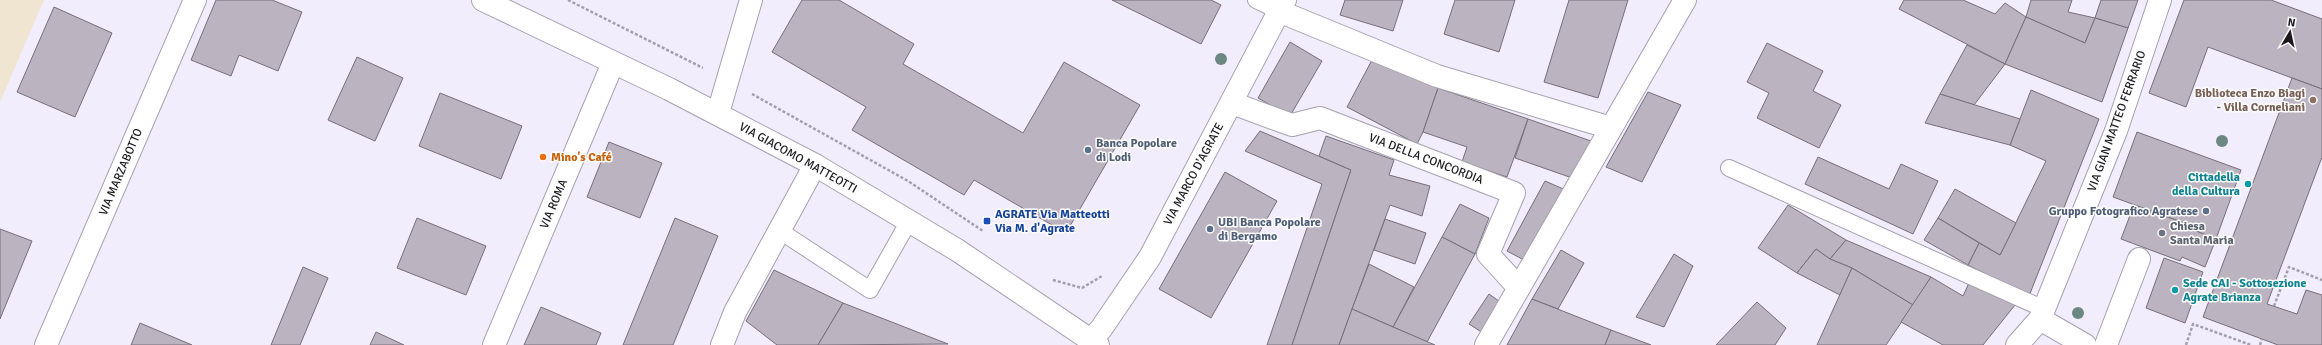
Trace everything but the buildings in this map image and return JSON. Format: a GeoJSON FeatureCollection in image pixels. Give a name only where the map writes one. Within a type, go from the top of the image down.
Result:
{"type":"FeatureCollection","features":[{"type":"Feature","properties":{"kind":"street","name":"VIA MARZABOTTO"},"geometry":{"type":"LineString","coordinates":[[46,345],[195,0]]}},
{"type":"Feature","properties":{"kind":"street","name":"VIA GIACOMO MATTEOTTI"},"geometry":{"type":"LineString","coordinates":[[483,0],[718,114],[815,165],[957,250],[1094,343]]}},
{"type":"Feature","properties":{"kind":"street"},"geometry":{"type":"LineString","coordinates":[[718,114],[751,0]]}},
{"type":"Feature","properties":{"kind":"street"},"geometry":{"type":"LineString","coordinates":[[1486,345],[1685,0]]}},
{"type":"Feature","properties":{"kind":"street","name":"VIA GIAN MATTEO FERRARIO"},"geometry":{"type":"LineString","coordinates":[[2017,345],[2042,314],[2116,131],[2160,0]]}},
{"type":"Feature","properties":{"kind":"street"},"geometry":{"type":"LineString","coordinates":[[1283,6],[1437,76],[1611,128]]}},
{"type":"Feature","properties":{"kind":"street","name":"VIA MARCO D'AGRATE"},"geometry":{"type":"LineString","coordinates":[[1094,343],[1101,330],[1150,257],[1283,6]]}},
{"type":"Feature","properties":{"kind":"street","name":"VIA ROMA"},"geometry":{"type":"LineString","coordinates":[[494,345],[613,63]]}},
{"type":"Feature","properties":{"kind":"street","name":"VIA DELLA CONCORDIA"},"geometry":{"type":"LineString","coordinates":[[1232,103],[1292,125],[1320,118],[1514,193],[1488,254],[1519,288]]}},
{"type":"Feature","properties":{"kind":"street"},"geometry":{"type":"LineString","coordinates":[[722,345],[735,312],[815,165]]}},
{"type":"Feature","properties":{"kind":"street"},"geometry":{"type":"LineString","coordinates":[[2106,345],[2139,259]]}},
{"type":"Feature","properties":{"kind":"street"},"geometry":{"type":"LineString","coordinates":[[2042,314],[2085,345]]}},
{"type":"Feature","properties":{"kind":"lane"},"geometry":{"type":"LineString","coordinates":[[1256,0],[1283,6]]}},
{"type":"Feature","properties":{"kind":"lane"},"geometry":{"type":"LineString","coordinates":[[1729,168],[2042,314]]}},
{"type":"Feature","properties":{"kind":"lane"},"geometry":{"type":"LineString","coordinates":[[780,231],[870,290],[909,221]]}},
{"type":"Feature","properties":{"kind":"path"},"geometry":{"type":"LineString","coordinates":[[568,0],[728,80],[908,181],[986,234]]}},
{"type":"Feature","properties":{"kind":"path"},"geometry":{"type":"LineString","coordinates":[[2274,306],[2289,267],[2322,280]]}},
{"type":"Feature","properties":{"kind":"path"},"geometry":{"type":"LineString","coordinates":[[1048,278],[1082,288],[1106,274]]}},
{"type":"Feature","properties":{"kind":"path"},"geometry":{"type":"LineString","coordinates":[[2186,345],[2193,324],[2251,345]]}},
{"type":"Feature","properties":{"kind":"path"},"geometry":{"type":"LineString","coordinates":[[2260,345],[2262,339]]}},
{"type":"Feature","properties":{"kind":"shaded area"},"geometry":{"type":"Polygon","coordinates":[[[0,0],[44,0],[0,102],[0,0]]]}},
{"type":"Feature","properties":{"kind":"place","name":"Biblioteca Enzo Biagi - Villa Corneliani"},"geometry":{"type":"Point","coordinates":[2313,100]}},
{"type":"Feature","properties":{"kind":"place","name":"Banca Popolare di Lodi"},"geometry":{"type":"Point","coordinates":[1088,150]}},
{"type":"Feature","properties":{"kind":"place","name":"Mino's Café"},"geometry":{"type":"Point","coordinates":[543,157]}},
{"type":"Feature","properties":{"kind":"place","name":"Cittadella della Cultura"},"geometry":{"type":"Point","coordinates":[2248,184]}},
{"type":"Feature","properties":{"kind":"place","name":"Gruppo Fotografico Agratese"},"geometry":{"type":"Point","coordinates":[2206,211]}},
{"type":"Feature","properties":{"kind":"place","name":"AGRATE Via Matteotti Via M. d'Agrate"},"geometry":{"type":"Point","coordinates":[987,221]}},
{"type":"Feature","properties":{"kind":"place","name":"UBI Banca Popolare di Bergamo"},"geometry":{"type":"Point","coordinates":[1210,229]}},
{"type":"Feature","properties":{"kind":"place","name":"Chiesa Santa Maria"},"geometry":{"type":"Point","coordinates":[2162,233]}},
{"type":"Feature","properties":{"kind":"place","name":"Sede CAI - Sottosezione Agrate Brianza"},"geometry":{"type":"Point","coordinates":[2175,290]}}]}
